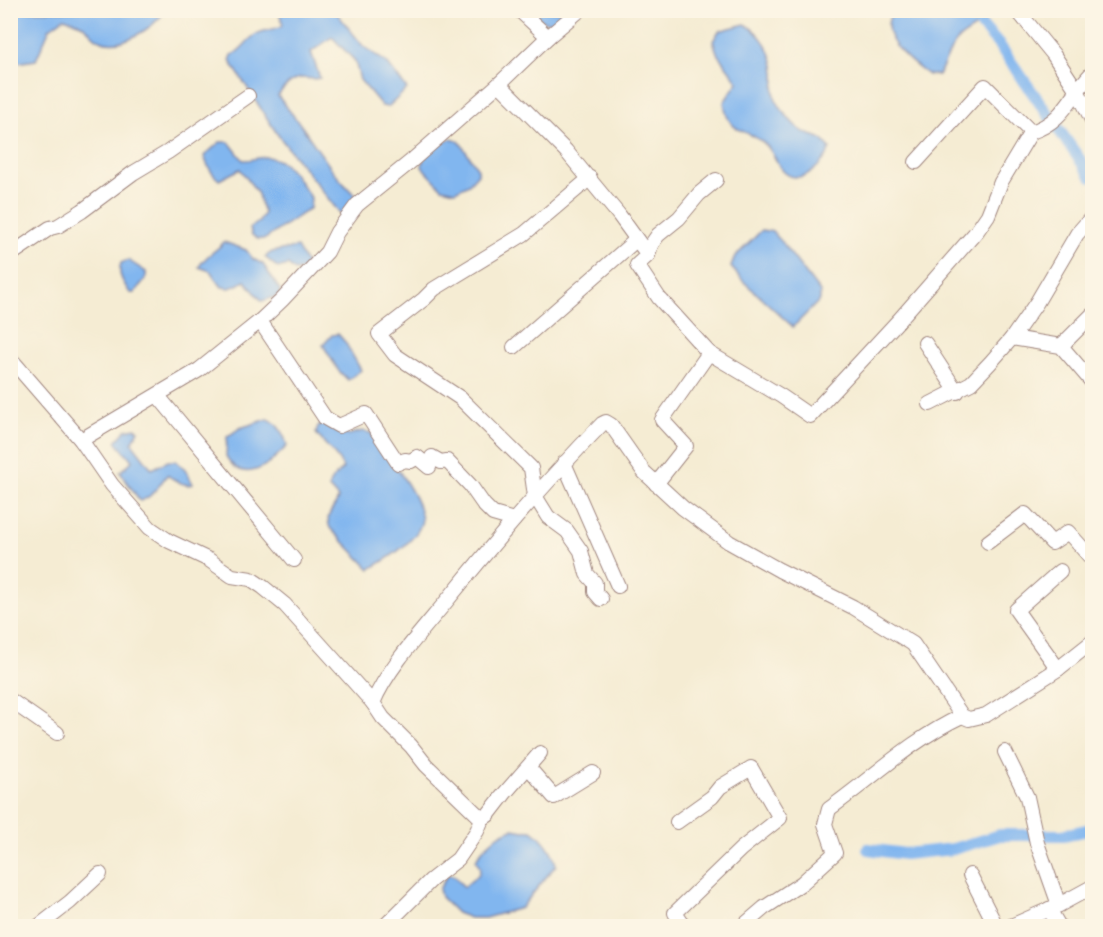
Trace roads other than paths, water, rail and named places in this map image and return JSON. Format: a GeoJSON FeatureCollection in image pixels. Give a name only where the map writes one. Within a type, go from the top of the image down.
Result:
{"type":"FeatureCollection","features":[{"type":"Feature","properties":{"kind":"street"},"geometry":{"type":"LineString","coordinates":[[519,10],[548,36]]}},
{"type":"Feature","properties":{"kind":"street"},"geometry":{"type":"LineString","coordinates":[[81,440],[199,370],[260,321],[327,252],[337,232],[357,205],[409,164],[499,84],[548,36],[580,10]]}},
{"type":"Feature","properties":{"kind":"street"},"geometry":{"type":"LineString","coordinates":[[1017,10],[1053,54],[1078,92],[1092,120]]}},
{"type":"Feature","properties":{"kind":"street"},"geometry":{"type":"LineString","coordinates":[[716,180],[658,236],[651,245],[648,255],[637,265],[659,297],[709,353],[810,416],[977,231],[988,215],[1001,182],[1036,131],[1065,111],[1081,84],[1092,73]]}},
{"type":"Feature","properties":{"kind":"street"},"geometry":{"type":"LineString","coordinates":[[499,84],[590,178],[648,255]]}},
{"type":"Feature","properties":{"kind":"street"},"geometry":{"type":"LineString","coordinates":[[916,162],[985,86],[1036,131]]}},
{"type":"Feature","properties":{"kind":"street"},"geometry":{"type":"LineString","coordinates":[[10,255],[50,228],[70,219],[133,173],[168,152],[248,96]]}},
{"type":"Feature","properties":{"kind":"street"},"geometry":{"type":"LineString","coordinates":[[590,178],[524,234],[434,289],[379,334],[395,355],[460,398],[531,468],[535,496],[548,518],[567,531],[581,551],[587,574],[595,584],[595,591],[601,599]]}},
{"type":"Feature","properties":{"kind":"street"},"geometry":{"type":"LineString","coordinates":[[930,404],[971,383],[1012,338],[1037,302],[1077,234],[1092,218]]}},
{"type":"Feature","properties":{"kind":"street"},"geometry":{"type":"LineString","coordinates":[[514,347],[636,240]]}},
{"type":"Feature","properties":{"kind":"street"},"geometry":{"type":"LineString","coordinates":[[1061,346],[1092,315]]}},
{"type":"Feature","properties":{"kind":"street"},"geometry":{"type":"LineString","coordinates":[[260,321],[325,418],[339,426],[366,414],[398,463],[405,460],[411,461],[417,457],[429,467],[432,457],[441,462],[447,461],[493,514],[514,520]]}},
{"type":"Feature","properties":{"kind":"street"},"geometry":{"type":"LineString","coordinates":[[1012,338],[1061,346],[1092,382]]}},
{"type":"Feature","properties":{"kind":"street"},"geometry":{"type":"LineString","coordinates":[[925,343],[957,392]]}},
{"type":"Feature","properties":{"kind":"street"},"geometry":{"type":"LineString","coordinates":[[656,484],[686,446],[662,420],[709,353]]}},
{"type":"Feature","properties":{"kind":"street"},"geometry":{"type":"LineString","coordinates":[[10,357],[81,440],[112,484],[150,528],[169,541],[209,560],[232,576],[251,579],[285,605],[373,703],[382,718],[411,746],[426,765],[482,819]]}},
{"type":"Feature","properties":{"kind":"street"},"geometry":{"type":"LineString","coordinates":[[158,396],[294,560]]}},
{"type":"Feature","properties":{"kind":"street"},"geometry":{"type":"LineString","coordinates":[[373,703],[378,691],[407,650],[485,552],[564,463],[606,422],[644,472],[656,484],[683,508],[729,542],[778,570],[853,607],[914,644],[962,716],[969,718],[986,715],[1058,669],[1092,642]]}},
{"type":"Feature","properties":{"kind":"street"},"geometry":{"type":"LineString","coordinates":[[564,463],[618,585]]}},
{"type":"Feature","properties":{"kind":"street"},"geometry":{"type":"LineString","coordinates":[[988,542],[1024,514],[1052,543],[1068,532],[1092,559]]}},
{"type":"Feature","properties":{"kind":"street"},"geometry":{"type":"LineString","coordinates":[[1058,669],[1016,610],[1060,571]]}},
{"type":"Feature","properties":{"kind":"street"},"geometry":{"type":"LineString","coordinates":[[10,700],[57,733]]}},
{"type":"Feature","properties":{"kind":"street"},"geometry":{"type":"LineString","coordinates":[[743,927],[764,908],[802,883],[835,853],[825,824],[829,808],[934,729],[962,716]]}},
{"type":"Feature","properties":{"kind":"street"},"geometry":{"type":"LineString","coordinates":[[1005,752],[1028,797],[1037,843],[1059,927]]}},
{"type":"Feature","properties":{"kind":"street"},"geometry":{"type":"LineString","coordinates":[[386,927],[431,880],[458,859],[477,831],[482,819],[488,815],[540,753]]}},
{"type":"Feature","properties":{"kind":"street"},"geometry":{"type":"LineString","coordinates":[[529,768],[554,797],[593,773]]}},
{"type":"Feature","properties":{"kind":"street"},"geometry":{"type":"LineString","coordinates":[[677,822],[712,797],[720,787],[751,768],[780,818],[741,849],[675,913],[684,927]]}},
{"type":"Feature","properties":{"kind":"street"},"geometry":{"type":"LineString","coordinates":[[39,927],[100,874]]}},
{"type":"Feature","properties":{"kind":"street"},"geometry":{"type":"LineString","coordinates":[[970,875],[996,927]]}},
{"type":"Feature","properties":{"kind":"street"},"geometry":{"type":"LineString","coordinates":[[1011,927],[1092,887]]}},
{"type":"Feature","properties":{"kind":"water"},"geometry":{"type":"Polygon","coordinates":[[[894,10],[984,11],[986,19],[955,44],[938,75],[928,75],[904,55],[891,38],[888,29],[889,19],[894,10]]]}},
{"type":"Feature","properties":{"kind":"water"},"geometry":{"type":"Polygon","coordinates":[[[11,11],[165,11],[145,30],[117,42],[100,40],[80,24],[64,18],[50,28],[36,60],[15,63],[11,61],[11,11]]]}},
{"type":"Feature","properties":{"kind":"water"},"geometry":{"type":"Polygon","coordinates":[[[274,11],[335,11],[363,46],[387,63],[407,89],[388,107],[382,106],[360,80],[355,61],[332,37],[311,52],[320,78],[303,78],[292,81],[278,96],[325,160],[356,196],[342,216],[278,135],[230,61],[232,55],[255,35],[283,25],[280,15],[274,11]]]}},
{"type":"Feature","properties":{"kind":"water"},"geometry":{"type":"Polygon","coordinates":[[[533,11],[570,11],[552,23],[542,21],[533,11]]]}},
{"type":"Feature","properties":{"kind":"water"},"geometry":{"type":"Polygon","coordinates":[[[745,24],[766,44],[774,66],[775,97],[782,109],[798,128],[820,138],[830,148],[818,167],[805,175],[791,176],[784,172],[766,145],[759,139],[739,130],[729,121],[724,102],[738,82],[718,55],[713,41],[719,31],[745,24]]]}},
{"type":"Feature","properties":{"kind":"water"},"geometry":{"type":"Polygon","coordinates":[[[450,139],[459,141],[478,169],[478,174],[469,184],[455,191],[442,188],[422,167],[428,153],[450,139]]]}},
{"type":"Feature","properties":{"kind":"water"},"geometry":{"type":"Polygon","coordinates":[[[220,142],[229,142],[243,160],[267,157],[281,162],[293,173],[311,198],[310,208],[265,239],[258,239],[252,235],[250,228],[259,222],[264,213],[257,192],[240,169],[219,180],[210,169],[204,156],[220,142]]]}},
{"type":"Feature","properties":{"kind":"water"},"geometry":{"type":"Polygon","coordinates":[[[762,230],[773,232],[820,292],[820,300],[793,327],[731,267],[734,258],[762,230]]]}},
{"type":"Feature","properties":{"kind":"water"},"geometry":{"type":"Polygon","coordinates":[[[224,242],[246,250],[253,259],[263,264],[280,290],[278,296],[262,301],[245,281],[230,288],[222,287],[210,271],[199,267],[204,259],[224,242]]]}},
{"type":"Feature","properties":{"kind":"water"},"geometry":{"type":"Polygon","coordinates":[[[297,247],[307,265],[301,270],[295,271],[288,265],[278,268],[265,257],[272,252],[297,247]]]}},
{"type":"Feature","properties":{"kind":"water"},"geometry":{"type":"Polygon","coordinates":[[[128,260],[146,272],[146,278],[134,293],[130,293],[121,276],[121,263],[128,260]]]}},
{"type":"Feature","properties":{"kind":"water"},"geometry":{"type":"Polygon","coordinates":[[[338,334],[361,370],[348,380],[338,370],[323,345],[332,335],[338,334]]]}},
{"type":"Feature","properties":{"kind":"water"},"geometry":{"type":"Polygon","coordinates":[[[268,419],[280,430],[287,446],[265,466],[257,470],[241,470],[233,465],[226,456],[227,437],[240,428],[268,419]]]}},
{"type":"Feature","properties":{"kind":"water"},"geometry":{"type":"Polygon","coordinates":[[[323,424],[348,435],[362,431],[371,433],[403,477],[418,504],[421,524],[418,531],[399,550],[370,569],[330,528],[328,523],[329,515],[338,498],[329,488],[330,482],[343,468],[338,458],[316,433],[318,426],[323,424]]]}},
{"type":"Feature","properties":{"kind":"water"},"geometry":{"type":"Polygon","coordinates":[[[135,428],[139,430],[132,443],[152,469],[168,461],[176,461],[185,469],[193,484],[183,484],[167,475],[152,494],[140,501],[120,472],[132,461],[116,441],[126,430],[135,428]]]}},
{"type":"Feature","properties":{"kind":"water"},"geometry":{"type":"Polygon","coordinates":[[[513,829],[532,830],[536,833],[550,850],[556,865],[521,908],[485,918],[470,918],[457,913],[441,897],[439,889],[448,874],[454,876],[464,887],[479,874],[480,868],[476,860],[482,850],[497,837],[513,829]]]}},
{"type":"Feature","properties":{"kind":"waterway"},"geometry":{"type":"LineString","coordinates":[[968,10],[999,45],[1092,177]]}},
{"type":"Feature","properties":{"kind":"waterway"},"geometry":{"type":"LineString","coordinates":[[868,849],[905,854],[953,849],[1000,835],[1063,835],[1092,829]]}}]}
